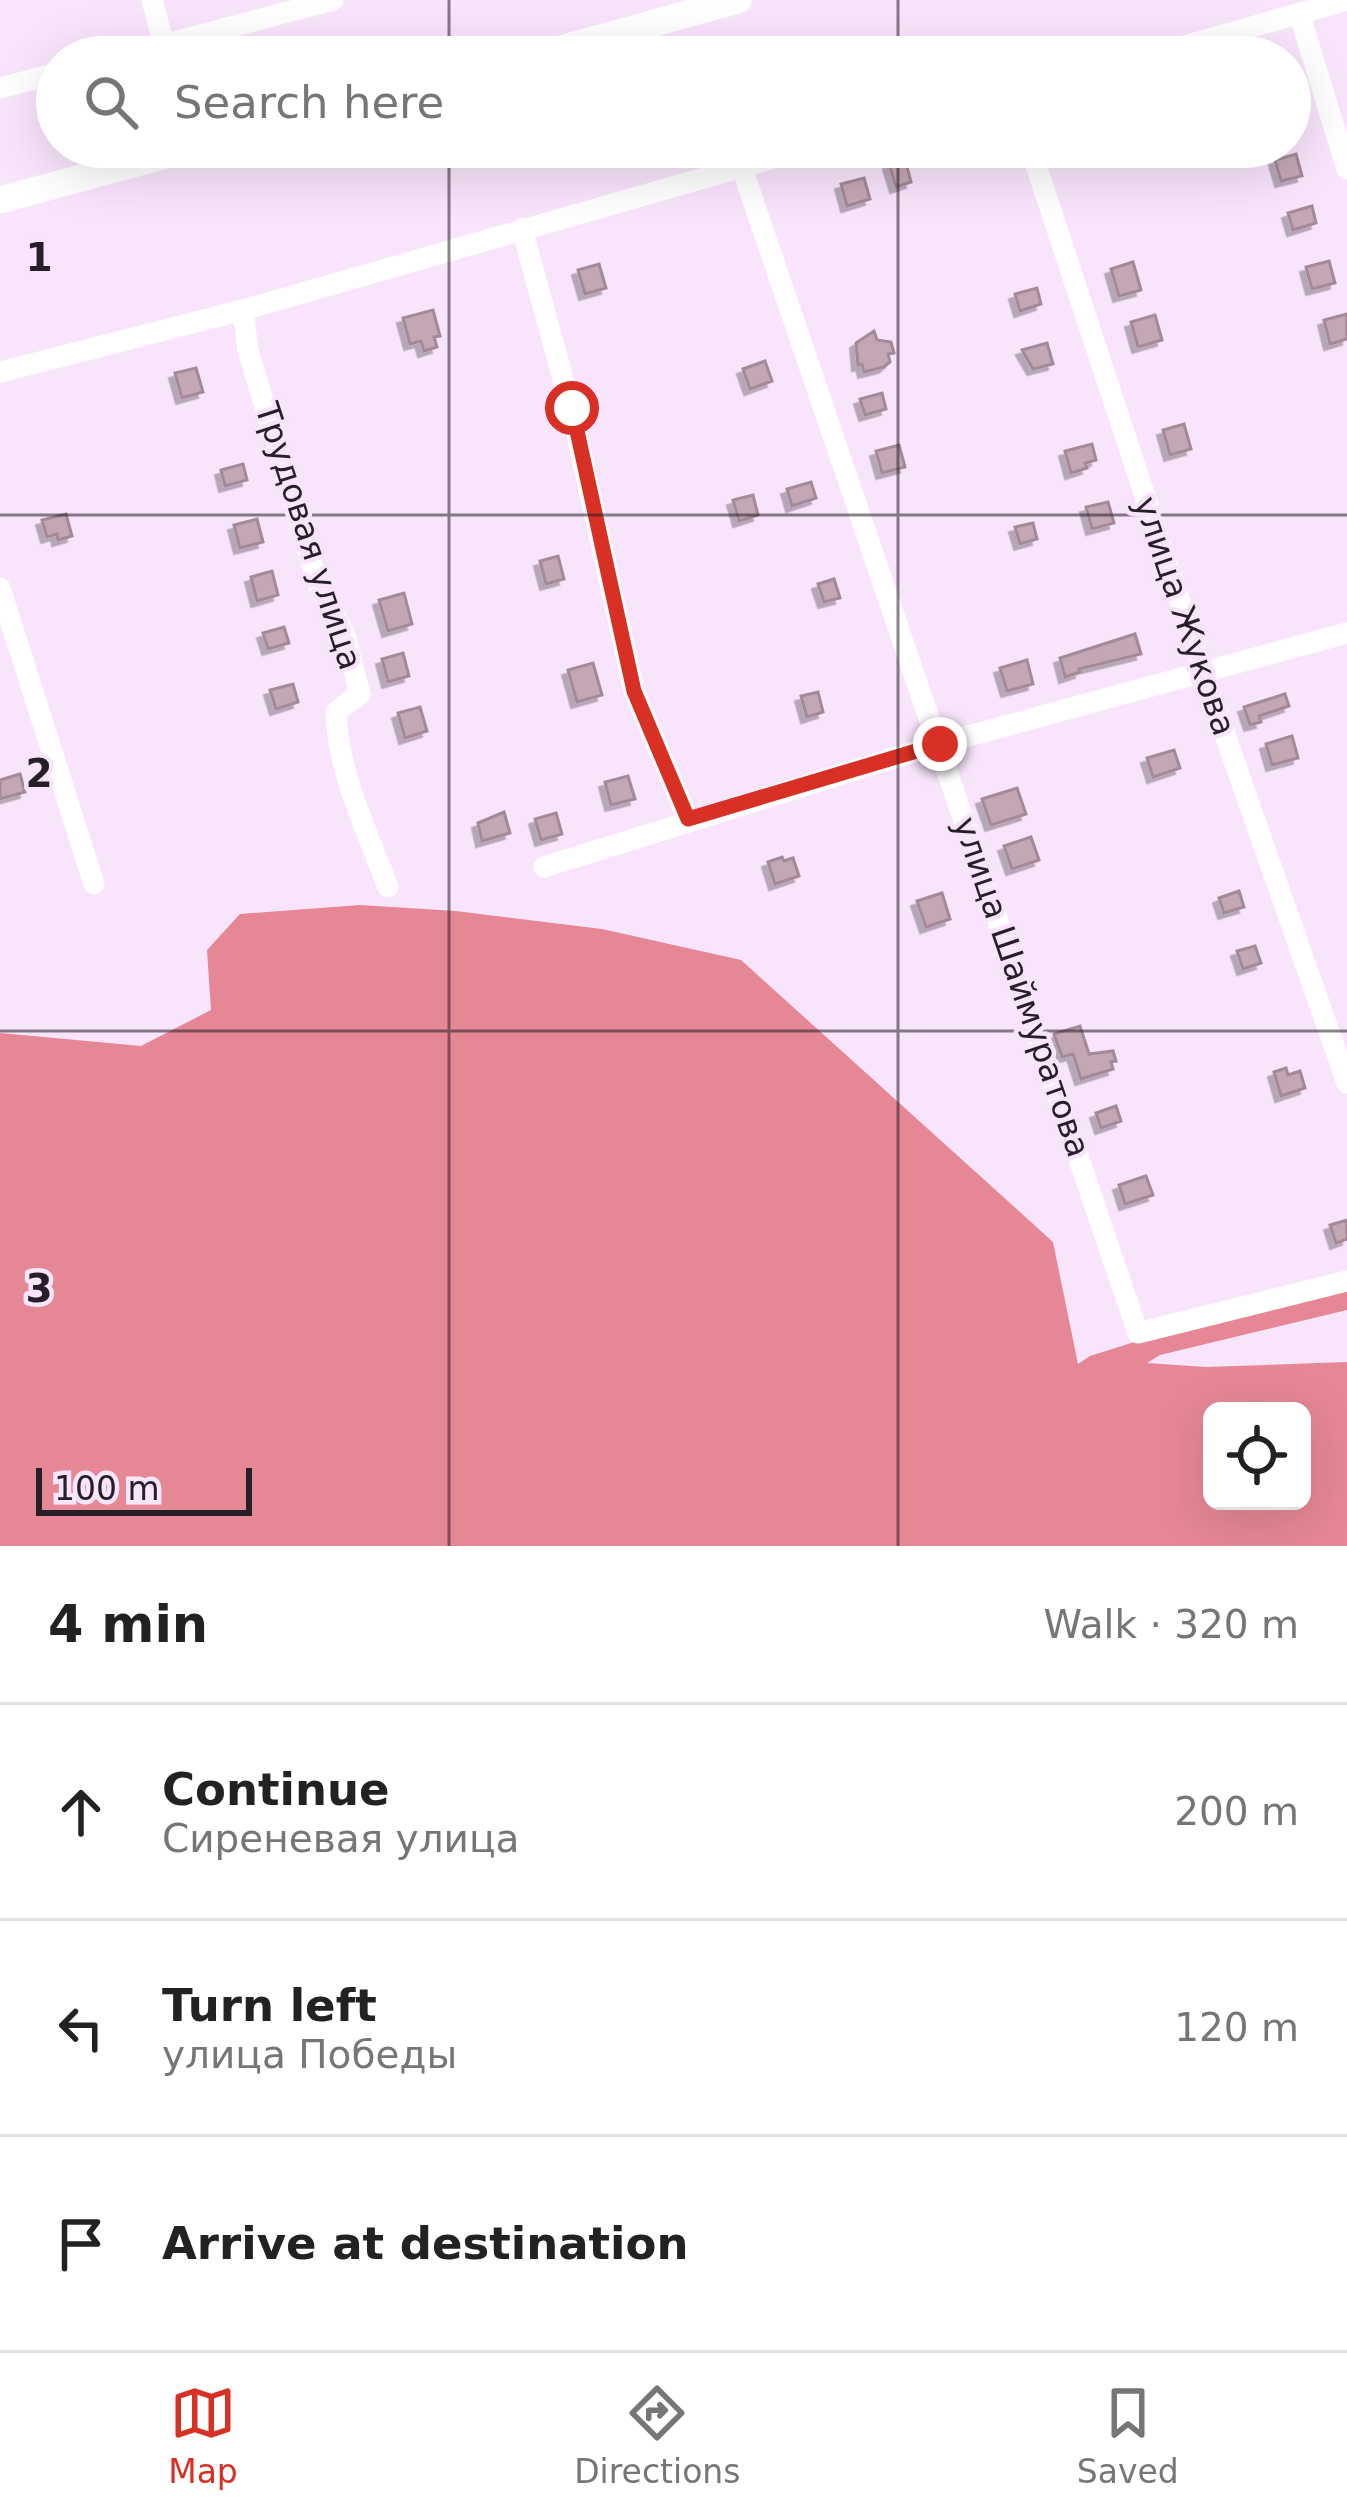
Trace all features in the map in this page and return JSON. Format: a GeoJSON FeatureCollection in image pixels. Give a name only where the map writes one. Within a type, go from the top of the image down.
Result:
{"type":"FeatureCollection","features":[{"type":"Feature","properties":{"kind":"main road"},"geometry":{"type":"LineString","coordinates":[[607,36],[738,0]]}},
{"type":"Feature","properties":{"kind":"main road"},"geometry":{"type":"LineString","coordinates":[[0,200],[118,168]]}},
{"type":"Feature","properties":{"kind":"street"},"geometry":{"type":"LineString","coordinates":[[152,0],[162,36]]}},
{"type":"Feature","properties":{"kind":"street"},"geometry":{"type":"LineString","coordinates":[[195,36],[333,0]]}},
{"type":"Feature","properties":{"kind":"street"},"geometry":{"type":"LineString","coordinates":[[1218,36],[1347,0]]}},
{"type":"Feature","properties":{"kind":"street"},"geometry":{"type":"LineString","coordinates":[[1299,13],[1306,36]]}},
{"type":"Feature","properties":{"kind":"street"},"geometry":{"type":"LineString","coordinates":[[1311,52],[1347,169]]}},
{"type":"Feature","properties":{"kind":"street"},"geometry":{"type":"LineString","coordinates":[[0,88],[36,79]]}},
{"type":"Feature","properties":{"kind":"street"},"geometry":{"type":"LineString","coordinates":[[0,372],[243,310],[731,168]]}},
{"type":"Feature","properties":{"kind":"street","name":"улица Шаймуратова"},"geometry":{"type":"LineString","coordinates":[[742,168],[1138,1333],[1347,1281]]}},
{"type":"Feature","properties":{"kind":"street","name":"улица Жукова"},"geometry":{"type":"LineString","coordinates":[[1037,168],[1203,672],[1347,1083]]}},
{"type":"Feature","properties":{"kind":"street"},"geometry":{"type":"LineString","coordinates":[[522,229],[572,408],[634,691],[688,819]]}},
{"type":"Feature","properties":{"kind":"street","name":"Трудовая улица"},"geometry":{"type":"LineString","coordinates":[[243,310],[248,350],[318,585],[344,632],[360,694],[336,712],[337,734],[388,887]]}},
{"type":"Feature","properties":{"kind":"street"},"geometry":{"type":"LineString","coordinates":[[0,588],[94,884]]}},
{"type":"Feature","properties":{"kind":"street"},"geometry":{"type":"LineString","coordinates":[[544,867],[940,744],[1347,633]]}},
{"type":"Feature","properties":{"kind":"shaded area"},"geometry":{"type":"Polygon","coordinates":[[[360,905],[602,929],[741,960],[1053,1242],[1078,1364],[1166,1332],[1347,1291],[1347,1310],[1160,1355],[1147,1363],[1206,1367],[1347,1362],[1347,1546],[0,1546],[0,1033],[141,1046],[211,1010],[207,950],[240,914],[360,905]]]}},
{"type":"Feature","properties":{"kind":"building"},"geometry":{"type":"Polygon","coordinates":[[[890,168],[907,168],[911,182],[896,187],[890,168]]]}},
{"type":"Feature","properties":{"kind":"building"},"geometry":{"type":"Polygon","coordinates":[[[1277,168],[1300,168],[1302,176],[1281,181],[1277,168]]]}},
{"type":"Feature","properties":{"kind":"building"},"geometry":{"type":"Polygon","coordinates":[[[864,178],[870,199],[847,206],[841,184],[864,178]]]}},
{"type":"Feature","properties":{"kind":"building"},"geometry":{"type":"Polygon","coordinates":[[[1312,206],[1316,223],[1293,230],[1288,213],[1312,206]]]}},
{"type":"Feature","properties":{"kind":"building"},"geometry":{"type":"Polygon","coordinates":[[[1329,261],[1335,283],[1312,289],[1306,267],[1329,261]]]}},
{"type":"Feature","properties":{"kind":"building"},"geometry":{"type":"Polygon","coordinates":[[[1133,262],[1141,290],[1119,296],[1111,269],[1133,262]]]}},
{"type":"Feature","properties":{"kind":"building"},"geometry":{"type":"Polygon","coordinates":[[[599,264],[606,288],[585,294],[578,270],[599,264]]]}},
{"type":"Feature","properties":{"kind":"building"},"geometry":{"type":"Polygon","coordinates":[[[1037,288],[1041,304],[1020,311],[1015,294],[1037,288]]]}},
{"type":"Feature","properties":{"kind":"building"},"geometry":{"type":"Polygon","coordinates":[[[433,310],[440,336],[434,337],[437,347],[424,351],[421,341],[410,344],[403,318],[433,310]]]}},
{"type":"Feature","properties":{"kind":"building"},"geometry":{"type":"Polygon","coordinates":[[[1347,314],[1347,339],[1330,344],[1324,320],[1347,314]]]}},
{"type":"Feature","properties":{"kind":"building"},"geometry":{"type":"Polygon","coordinates":[[[1155,315],[1162,340],[1138,347],[1131,322],[1155,315]]]}},
{"type":"Feature","properties":{"kind":"building"},"geometry":{"type":"Polygon","coordinates":[[[874,331],[877,340],[891,342],[894,353],[888,354],[890,362],[884,367],[864,372],[862,364],[858,365],[856,343],[874,331]]]}},
{"type":"Feature","properties":{"kind":"building"},"geometry":{"type":"Polygon","coordinates":[[[1047,343],[1053,364],[1033,369],[1022,350],[1047,343]]]}},
{"type":"Feature","properties":{"kind":"building"},"geometry":{"type":"Polygon","coordinates":[[[765,361],[772,381],[750,389],[743,369],[765,361]]]}},
{"type":"Feature","properties":{"kind":"building"},"geometry":{"type":"Polygon","coordinates":[[[196,368],[203,392],[182,398],[175,373],[196,368]]]}},
{"type":"Feature","properties":{"kind":"building"},"geometry":{"type":"Polygon","coordinates":[[[882,393],[886,409],[865,415],[860,399],[882,393]]]}},
{"type":"Feature","properties":{"kind":"building"},"geometry":{"type":"Polygon","coordinates":[[[1184,424],[1191,449],[1170,455],[1163,430],[1184,424]]]}},
{"type":"Feature","properties":{"kind":"building"},"geometry":{"type":"Polygon","coordinates":[[[1092,444],[1096,460],[1071,473],[1065,451],[1092,444]]]}},
{"type":"Feature","properties":{"kind":"building"},"geometry":{"type":"Polygon","coordinates":[[[899,445],[905,467],[882,473],[876,451],[899,445]]]}},
{"type":"Feature","properties":{"kind":"building"},"geometry":{"type":"Polygon","coordinates":[[[243,464],[247,480],[225,486],[221,470],[243,464]]]}},
{"type":"Feature","properties":{"kind":"building"},"geometry":{"type":"Polygon","coordinates":[[[811,482],[816,498],[792,506],[787,489],[811,482]]]}},
{"type":"Feature","properties":{"kind":"building"},"geometry":{"type":"Polygon","coordinates":[[[753,495],[758,515],[739,521],[733,500],[753,495]]]}},
{"type":"Feature","properties":{"kind":"building"},"geometry":{"type":"Polygon","coordinates":[[[1108,502],[1114,523],[1092,529],[1086,507],[1108,502]]]}},
{"type":"Feature","properties":{"kind":"building"},"geometry":{"type":"Polygon","coordinates":[[[66,514],[72,536],[47,537],[42,520],[66,514]]]}},
{"type":"Feature","properties":{"kind":"building"},"geometry":{"type":"Polygon","coordinates":[[[257,519],[263,542],[240,548],[234,525],[257,519]]]}},
{"type":"Feature","properties":{"kind":"building"},"geometry":{"type":"Polygon","coordinates":[[[1033,523],[1037,539],[1020,544],[1015,527],[1033,523]]]}},
{"type":"Feature","properties":{"kind":"building"},"geometry":{"type":"Polygon","coordinates":[[[558,556],[564,579],[546,584],[540,561],[558,556]]]}},
{"type":"Feature","properties":{"kind":"building"},"geometry":{"type":"Polygon","coordinates":[[[272,571],[278,595],[257,601],[251,577],[272,571]]]}},
{"type":"Feature","properties":{"kind":"building"},"geometry":{"type":"Polygon","coordinates":[[[834,579],[840,598],[824,602],[818,584],[834,579]]]}},
{"type":"Feature","properties":{"kind":"building"},"geometry":{"type":"Polygon","coordinates":[[[404,593],[412,624],[388,631],[379,600],[404,593]]]}},
{"type":"Feature","properties":{"kind":"building"},"geometry":{"type":"Polygon","coordinates":[[[284,627],[289,643],[268,649],[263,633],[284,627]]]}},
{"type":"Feature","properties":{"kind":"building"},"geometry":{"type":"Polygon","coordinates":[[[1135,634],[1141,654],[1079,669],[1065,677],[1060,658],[1135,634]]]}},
{"type":"Feature","properties":{"kind":"building"},"geometry":{"type":"Polygon","coordinates":[[[403,653],[409,676],[388,682],[382,659],[403,653]]]}},
{"type":"Feature","properties":{"kind":"building"},"geometry":{"type":"Polygon","coordinates":[[[1027,660],[1033,684],[1007,691],[1000,668],[1027,660]]]}},
{"type":"Feature","properties":{"kind":"building"},"geometry":{"type":"Polygon","coordinates":[[[593,663],[602,695],[577,702],[568,670],[593,663]]]}},
{"type":"Feature","properties":{"kind":"building"},"geometry":{"type":"Polygon","coordinates":[[[293,684],[298,702],[276,709],[270,690],[293,684]]]}},
{"type":"Feature","properties":{"kind":"building"},"geometry":{"type":"Polygon","coordinates":[[[818,692],[823,712],[807,717],[801,696],[818,692]]]}},
{"type":"Feature","properties":{"kind":"building"},"geometry":{"type":"Polygon","coordinates":[[[1285,694],[1289,706],[1259,716],[1261,722],[1250,725],[1244,707],[1285,694]]]}},
{"type":"Feature","properties":{"kind":"building"},"geometry":{"type":"Polygon","coordinates":[[[420,707],[427,731],[405,738],[398,713],[420,707]]]}},
{"type":"Feature","properties":{"kind":"building"},"geometry":{"type":"Polygon","coordinates":[[[1292,736],[1298,758],[1272,765],[1266,744],[1292,736]]]}},
{"type":"Feature","properties":{"kind":"building"},"geometry":{"type":"Polygon","coordinates":[[[1174,750],[1180,768],[1153,777],[1147,758],[1174,750]]]}},
{"type":"Feature","properties":{"kind":"building"},"geometry":{"type":"Polygon","coordinates":[[[20,774],[25,792],[0,799],[0,780],[20,774]]]}},
{"type":"Feature","properties":{"kind":"building"},"geometry":{"type":"Polygon","coordinates":[[[628,776],[635,799],[611,805],[605,782],[628,776]]]}},
{"type":"Feature","properties":{"kind":"building"},"geometry":{"type":"Polygon","coordinates":[[[1017,788],[1026,814],[991,825],[982,799],[1017,788]]]}},
{"type":"Feature","properties":{"kind":"building"},"geometry":{"type":"Polygon","coordinates":[[[504,812],[510,833],[482,841],[478,823],[504,812]]]}},
{"type":"Feature","properties":{"kind":"building"},"geometry":{"type":"Polygon","coordinates":[[[556,813],[562,834],[541,840],[535,819],[556,813]]]}},
{"type":"Feature","properties":{"kind":"building"},"geometry":{"type":"Polygon","coordinates":[[[1031,837],[1039,860],[1012,869],[1004,846],[1031,837]]]}},
{"type":"Feature","properties":{"kind":"building"},"geometry":{"type":"Polygon","coordinates":[[[782,857],[784,861],[793,858],[799,876],[775,884],[768,862],[782,857]]]}},
{"type":"Feature","properties":{"kind":"building"},"geometry":{"type":"Polygon","coordinates":[[[1239,891],[1244,907],[1224,913],[1219,898],[1239,891]]]}},
{"type":"Feature","properties":{"kind":"building"},"geometry":{"type":"Polygon","coordinates":[[[942,893],[950,919],[926,927],[917,901],[942,893]]]}},
{"type":"Feature","properties":{"kind":"building"},"geometry":{"type":"Polygon","coordinates":[[[1255,946],[1261,963],[1243,969],[1237,951],[1255,946]]]}},
{"type":"Feature","properties":{"kind":"building"},"geometry":{"type":"Polygon","coordinates":[[[1080,1026],[1089,1054],[1113,1051],[1113,1069],[1081,1079],[1073,1054],[1062,1057],[1054,1034],[1080,1026]]]}},
{"type":"Feature","properties":{"kind":"building"},"geometry":{"type":"Polygon","coordinates":[[[1286,1068],[1288,1075],[1300,1071],[1305,1088],[1281,1096],[1274,1072],[1286,1068]]]}},
{"type":"Feature","properties":{"kind":"building"},"geometry":{"type":"Polygon","coordinates":[[[1116,1106],[1121,1121],[1101,1128],[1096,1113],[1116,1106]]]}},
{"type":"Feature","properties":{"kind":"building"},"geometry":{"type":"Polygon","coordinates":[[[1146,1176],[1153,1195],[1125,1204],[1119,1185],[1146,1176]]]}},
{"type":"Feature","properties":{"kind":"building"},"geometry":{"type":"Polygon","coordinates":[[[1347,1220],[1347,1239],[1336,1243],[1330,1225],[1347,1220]]]}},
{"type":"Feature","properties":{"kind":"route"},"geometry":{"type":"LineString","coordinates":[[572,408],[634,691],[688,819],[940,744]]}}]}
